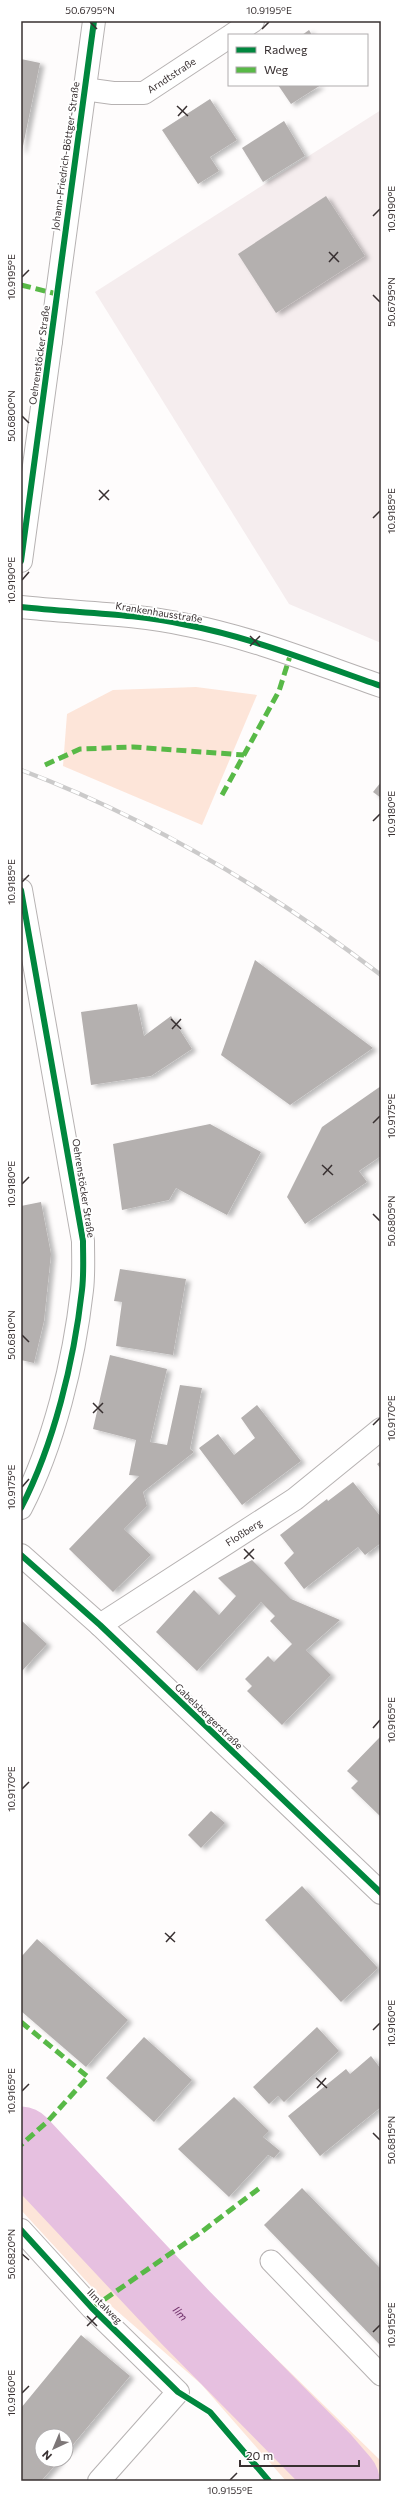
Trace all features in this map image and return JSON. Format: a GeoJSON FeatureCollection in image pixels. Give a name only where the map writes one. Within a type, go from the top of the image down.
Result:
{"type":"FeatureCollection","features":[{"type":"Feature","properties":{"kind":"street","name":"Johann-Friedrich-Böttger-Straße"},"geometry":{"type":"LineString","coordinates":[[57,294],[94,21]]}},
{"type":"Feature","properties":{"kind":"street"},"geometry":{"type":"LineString","coordinates":[[234,34],[253,21]]}},
{"type":"Feature","properties":{"kind":"street","name":"Arndtstraße"},"geometry":{"type":"LineString","coordinates":[[84,89],[113,93],[144,94],[228,38]]}},
{"type":"Feature","properties":{"kind":"street","name":"Oehrenstöcker Straße"},"geometry":{"type":"LineString","coordinates":[[21,561],[57,294]]}},
{"type":"Feature","properties":{"kind":"street","name":"Krankenhausstraße"},"geometry":{"type":"LineString","coordinates":[[21,607],[108,614],[187,625],[291,654],[381,686]]}},
{"type":"Feature","properties":{"kind":"street","name":"Oehrenstöcker Straße"},"geometry":{"type":"LineString","coordinates":[[21,890],[83,1241],[82,1288],[74,1339],[64,1384],[47,1443],[21,1508]]}},
{"type":"Feature","properties":{"kind":"street","name":"Floßberg"},"geometry":{"type":"LineString","coordinates":[[100,1625],[295,1499],[381,1429]]}},
{"type":"Feature","properties":{"kind":"street","name":"Gabelsbergerstraße"},"geometry":{"type":"LineString","coordinates":[[21,1555],[100,1625],[379,1889]]}},
{"type":"Feature","properties":{"kind":"street","name":"Ilmtalweg"},"geometry":{"type":"LineString","coordinates":[[21,2230],[92,2308],[178,2392],[99,2481]]}},
{"type":"Feature","properties":{"kind":"lane"},"geometry":{"type":"LineString","coordinates":[[271,2261],[381,2375]]}},
{"type":"Feature","properties":{"kind":"shaded area"},"geometry":{"type":"Polygon","coordinates":[[[381,110],[381,643],[289,604],[95,292],[381,110]]]}},
{"type":"Feature","properties":{"kind":"shaded area"},"geometry":{"type":"Polygon","coordinates":[[[196,687],[257,695],[202,825],[63,766],[67,714],[113,690],[196,687]]]}},
{"type":"Feature","properties":{"kind":"shaded area"},"geometry":{"type":"Polygon","coordinates":[[[21,2109],[381,2461],[381,2481],[286,2481],[201,2384],[101,2297],[21,2210],[21,2109]]]}},
{"type":"Feature","properties":{"kind":"building"},"geometry":{"type":"Polygon","coordinates":[[[309,30],[311,34],[303,34],[309,30]]]}},
{"type":"Feature","properties":{"kind":"building"},"geometry":{"type":"Polygon","coordinates":[[[21,59],[40,63],[22,151],[21,151],[21,59]]]}},
{"type":"Feature","properties":{"kind":"building"},"geometry":{"type":"Polygon","coordinates":[[[279,86],[319,86],[291,104],[279,86]]]}},
{"type":"Feature","properties":{"kind":"building"},"geometry":{"type":"Polygon","coordinates":[[[210,99],[237,140],[210,157],[219,171],[198,184],[162,130],[210,99]]]}},
{"type":"Feature","properties":{"kind":"building"},"geometry":{"type":"Polygon","coordinates":[[[284,121],[305,156],[263,182],[242,148],[284,121]]]}},
{"type":"Feature","properties":{"kind":"building"},"geometry":{"type":"Polygon","coordinates":[[[326,196],[365,256],[276,313],[238,254],[326,196]]]}},
{"type":"Feature","properties":{"kind":"building"},"geometry":{"type":"Polygon","coordinates":[[[381,782],[381,798],[373,792],[381,782]]]}},
{"type":"Feature","properties":{"kind":"building"},"geometry":{"type":"Polygon","coordinates":[[[255,960],[373,1048],[290,1105],[221,1055],[255,960]]]}},
{"type":"Feature","properties":{"kind":"building"},"geometry":{"type":"Polygon","coordinates":[[[137,1004],[144,1036],[171,1016],[192,1049],[151,1076],[91,1085],[81,1012],[137,1004]]]}},
{"type":"Feature","properties":{"kind":"building"},"geometry":{"type":"Polygon","coordinates":[[[381,1086],[381,1156],[359,1171],[367,1182],[305,1224],[287,1197],[322,1127],[381,1086]]]}},
{"type":"Feature","properties":{"kind":"building"},"geometry":{"type":"Polygon","coordinates":[[[210,1124],[261,1152],[227,1215],[176,1188],[169,1200],[122,1210],[113,1144],[210,1124]]]}},
{"type":"Feature","properties":{"kind":"building"},"geometry":{"type":"Polygon","coordinates":[[[41,1202],[51,1254],[44,1321],[34,1363],[21,1360],[21,1206],[41,1202]]]}},
{"type":"Feature","properties":{"kind":"building"},"geometry":{"type":"Polygon","coordinates":[[[120,1269],[186,1279],[173,1355],[116,1346],[122,1302],[114,1301],[120,1269]]]}},
{"type":"Feature","properties":{"kind":"building"},"geometry":{"type":"Polygon","coordinates":[[[110,1355],[167,1369],[150,1442],[167,1445],[180,1385],[202,1388],[190,1449],[194,1452],[143,1492],[147,1506],[124,1529],[151,1555],[113,1592],[69,1549],[139,1476],[129,1475],[136,1440],[93,1429],[110,1355]]]}},
{"type":"Feature","properties":{"kind":"building"},"geometry":{"type":"Polygon","coordinates":[[[257,1405],[301,1461],[242,1505],[199,1448],[218,1434],[234,1455],[255,1438],[241,1418],[257,1405]]]}},
{"type":"Feature","properties":{"kind":"building"},"geometry":{"type":"Polygon","coordinates":[[[381,1461],[381,1469],[377,1464],[381,1461]]]}},
{"type":"Feature","properties":{"kind":"building"},"geometry":{"type":"Polygon","coordinates":[[[353,1482],[381,1517],[381,1543],[365,1555],[358,1547],[304,1589],[284,1563],[294,1553],[280,1535],[327,1499],[328,1501],[353,1482]]]}},
{"type":"Feature","properties":{"kind":"building"},"geometry":{"type":"Polygon","coordinates":[[[252,1560],[291,1599],[340,1620],[306,1650],[331,1675],[282,1725],[247,1691],[252,1686],[245,1679],[268,1656],[274,1662],[292,1644],[270,1621],[275,1616],[261,1602],[197,1671],[156,1632],[194,1590],[219,1615],[236,1596],[218,1578],[252,1560]]]}},
{"type":"Feature","properties":{"kind":"building"},"geometry":{"type":"Polygon","coordinates":[[[21,1620],[47,1644],[21,1672],[21,1620]]]}},
{"type":"Feature","properties":{"kind":"building"},"geometry":{"type":"Polygon","coordinates":[[[380,1737],[381,1817],[351,1788],[358,1781],[347,1771],[380,1737]]]}},
{"type":"Feature","properties":{"kind":"building"},"geometry":{"type":"Polygon","coordinates":[[[211,1811],[225,1823],[201,1848],[188,1835],[211,1811]]]}},
{"type":"Feature","properties":{"kind":"building"},"geometry":{"type":"Polygon","coordinates":[[[302,1886],[378,1968],[341,2002],[265,1920],[302,1886]]]}},
{"type":"Feature","properties":{"kind":"building"},"geometry":{"type":"Polygon","coordinates":[[[37,1939],[128,2020],[86,2067],[21,2011],[21,1957],[37,1939]]]}},
{"type":"Feature","properties":{"kind":"building"},"geometry":{"type":"Polygon","coordinates":[[[317,2027],[339,2051],[284,2102],[278,2096],[269,2104],[253,2087],[317,2027]]]}},
{"type":"Feature","properties":{"kind":"building"},"geometry":{"type":"Polygon","coordinates":[[[144,2037],[192,2080],[154,2122],[106,2078],[144,2037]]]}},
{"type":"Feature","properties":{"kind":"building"},"geometry":{"type":"Polygon","coordinates":[[[371,2056],[381,2069],[381,2107],[320,2156],[288,2116],[346,2069],[350,2074],[371,2056]]]}},
{"type":"Feature","properties":{"kind":"building"},"geometry":{"type":"Polygon","coordinates":[[[234,2097],[269,2131],[263,2137],[280,2151],[274,2158],[268,2155],[229,2197],[178,2149],[234,2097]]]}},
{"type":"Feature","properties":{"kind":"building"},"geometry":{"type":"Polygon","coordinates":[[[302,2188],[381,2269],[381,2346],[264,2225],[302,2188]]]}},
{"type":"Feature","properties":{"kind":"building"},"geometry":{"type":"Polygon","coordinates":[[[81,2335],[130,2376],[74,2443],[74,2428],[34,2428],[34,2468],[53,2468],[41,2481],[21,2481],[21,2408],[81,2335]]]}},
{"type":"Feature","properties":{"kind":"waterway","name":"Ilm"},"geometry":{"type":"LineString","coordinates":[[21,2142],[186,2318],[325,2459],[344,2481]]}},
{"type":"Feature","properties":{"kind":"railway"},"geometry":{"type":"LineString","coordinates":[[21,770],[70,789],[117,811],[209,859],[297,914],[381,975]]}},
{"type":"Feature","properties":{"kind":"marked path"},"geometry":{"type":"LineString","coordinates":[[21,285],[57,294]]}},
{"type":"Feature","properties":{"kind":"marked path"},"geometry":{"type":"LineString","coordinates":[[222,795],[279,691],[291,653]]}},
{"type":"Feature","properties":{"kind":"marked path"},"geometry":{"type":"LineString","coordinates":[[45,765],[80,749],[133,747],[244,755]]}},
{"type":"Feature","properties":{"kind":"marked path"},"geometry":{"type":"LineString","coordinates":[[21,2022],[88,2077],[48,2121],[21,2145]]}},
{"type":"Feature","properties":{"kind":"marked path"},"geometry":{"type":"LineString","coordinates":[[92,2308],[200,2233],[261,2187]]}},
{"type":"Feature","properties":{"kind":"cycle path"},"geometry":{"type":"LineString","coordinates":[[21,561],[94,21]]}},
{"type":"Feature","properties":{"kind":"cycle path"},"geometry":{"type":"LineString","coordinates":[[21,607],[146,618],[212,630],[261,644],[381,686]]}},
{"type":"Feature","properties":{"kind":"cycle path"},"geometry":{"type":"LineString","coordinates":[[21,890],[83,1241],[83,1284],[74,1345],[68,1373],[53,1430],[33,1483],[21,1508]]}},
{"type":"Feature","properties":{"kind":"cycle path"},"geometry":{"type":"LineString","coordinates":[[21,1555],[100,1625],[381,1893]]}},
{"type":"Feature","properties":{"kind":"cycle path"},"geometry":{"type":"LineString","coordinates":[[21,2230],[92,2308],[178,2392],[210,2412],[269,2481]]}}]}
